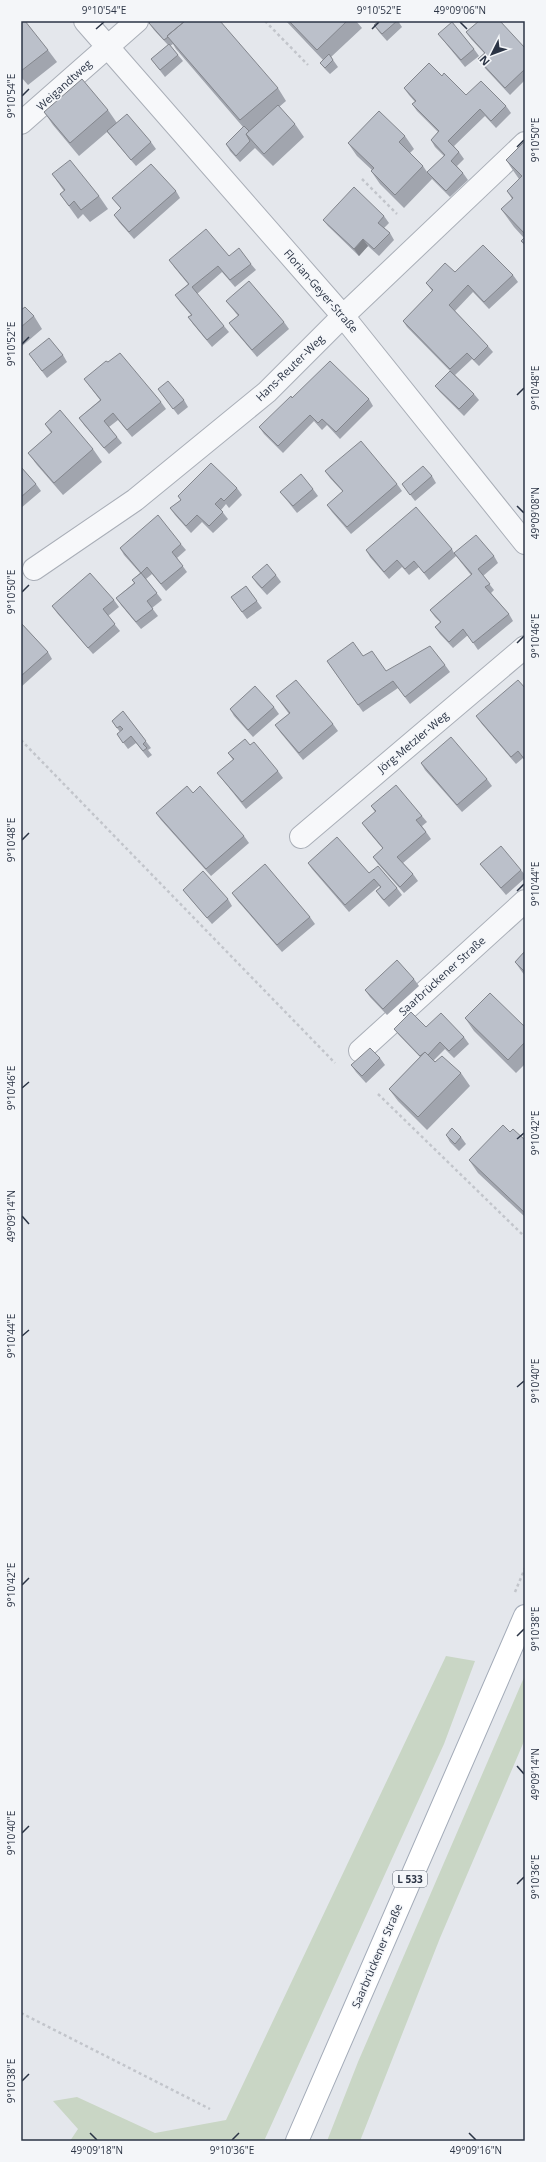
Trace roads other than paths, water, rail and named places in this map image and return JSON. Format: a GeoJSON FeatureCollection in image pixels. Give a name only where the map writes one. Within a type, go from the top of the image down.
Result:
{"type":"FeatureCollection","features":[{"type":"Feature","properties":{"kind":"main road","name":"Saarbrückener Straße"},"geometry":{"type":"LineString","coordinates":[[297,2141],[525,1616]]}},
{"type":"Feature","properties":{"kind":"street","name":"Florian-Geyer-Straße"},"geometry":{"type":"LineString","coordinates":[[86,21],[343,316],[525,543]]}},
{"type":"Feature","properties":{"kind":"street"},"geometry":{"type":"LineString","coordinates":[[107,46],[137,21]]}},
{"type":"Feature","properties":{"kind":"street","name":"Weigandtweg"},"geometry":{"type":"LineString","coordinates":[[21,123],[107,46]]}},
{"type":"Feature","properties":{"kind":"street","name":"Hans-Reuter-Weg"},"geometry":{"type":"LineString","coordinates":[[34,569],[135,500],[267,392],[343,316],[525,143]]}},
{"type":"Feature","properties":{"kind":"street","name":"Jörg-Metzler-Weg"},"geometry":{"type":"LineString","coordinates":[[301,837],[525,647]]}},
{"type":"Feature","properties":{"kind":"street","name":"Saarbrückener Straße"},"geometry":{"type":"LineString","coordinates":[[360,1051],[525,902]]}}]}
